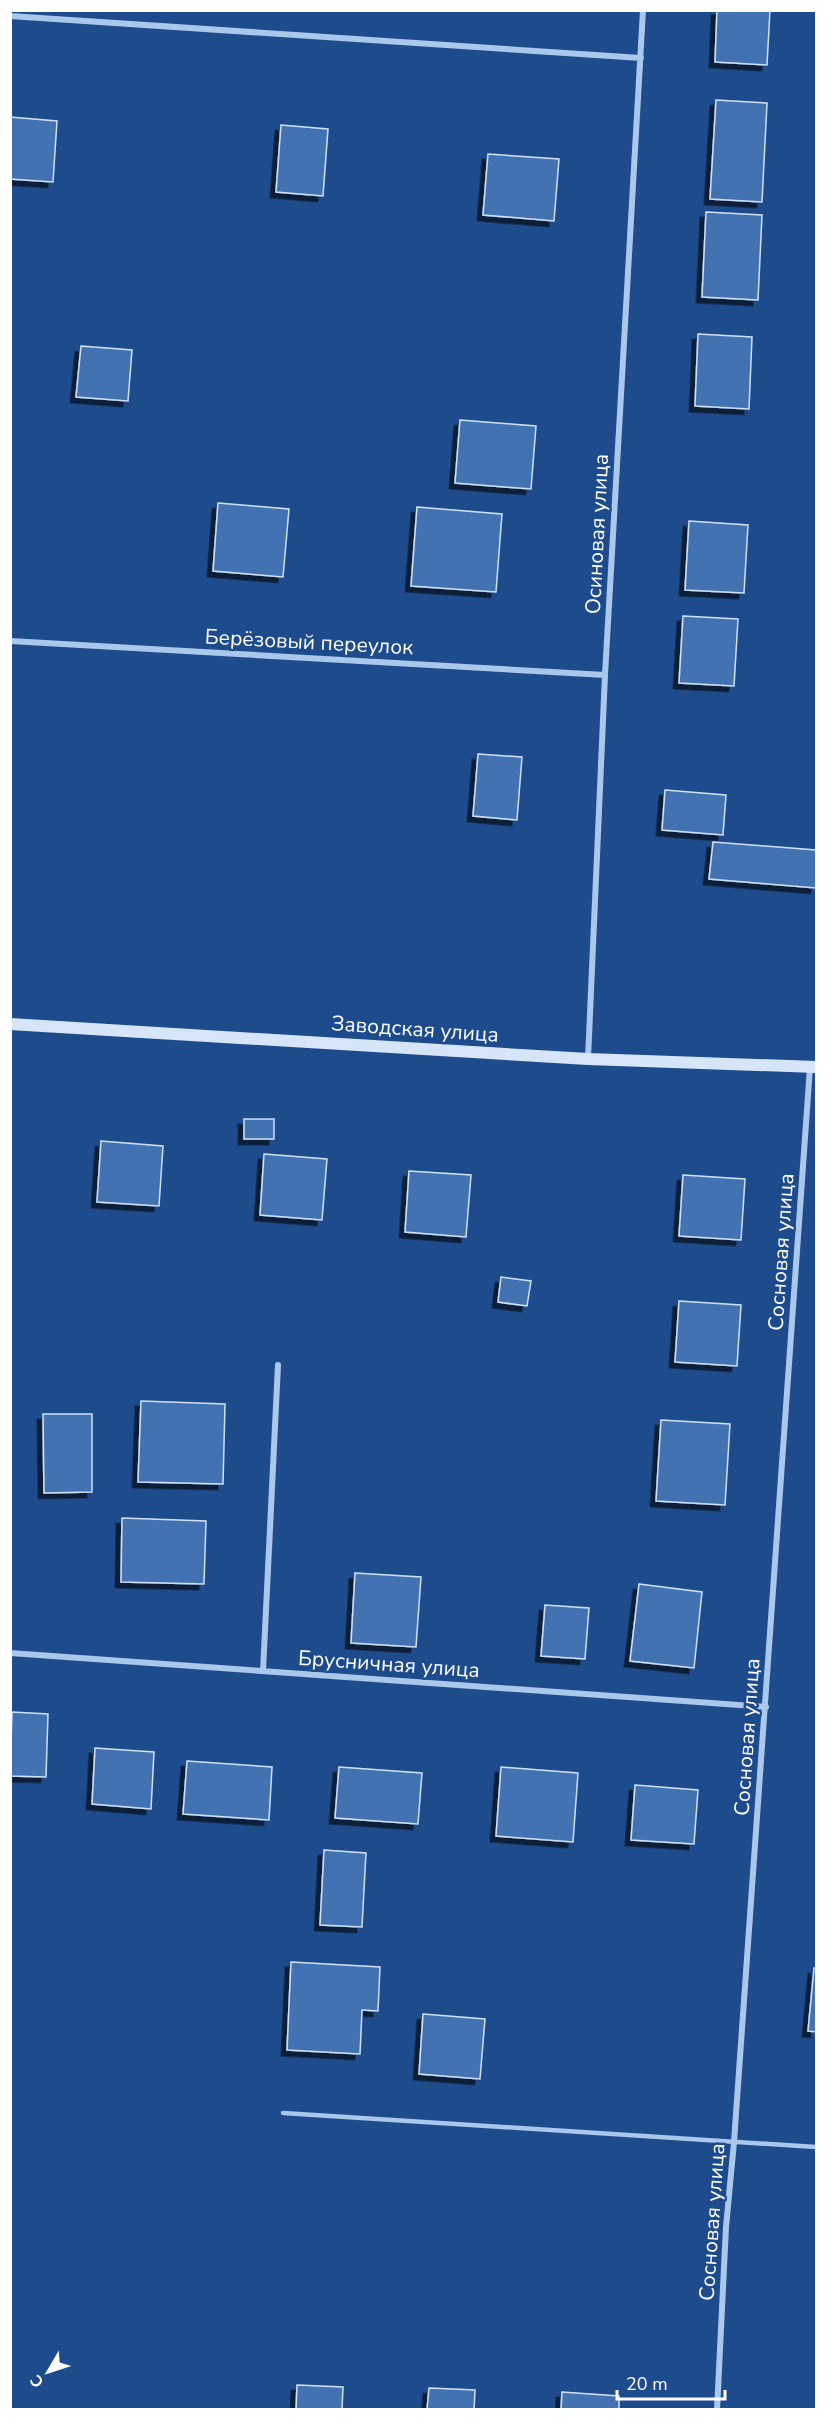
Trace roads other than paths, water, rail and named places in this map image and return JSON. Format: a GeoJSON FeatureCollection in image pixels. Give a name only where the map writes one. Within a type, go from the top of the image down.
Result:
{"type":"FeatureCollection","features":[{"type":"Feature","properties":{"kind":"street","name":"Осиновая улица"},"geometry":{"type":"LineString","coordinates":[[588,1059],[605,675],[644,10]]}},
{"type":"Feature","properties":{"kind":"street"},"geometry":{"type":"LineString","coordinates":[[10,16],[641,58]]}},
{"type":"Feature","properties":{"kind":"street","name":"Берёзовый переулок"},"geometry":{"type":"LineString","coordinates":[[10,641],[605,675]]}},
{"type":"Feature","properties":{"kind":"street","name":"Заводская улица"},"geometry":{"type":"LineString","coordinates":[[10,1024],[588,1059],[813,1067]]}},
{"type":"Feature","properties":{"kind":"street","name":"Сосновая улица"},"geometry":{"type":"LineString","coordinates":[[717,2409],[726,2227],[813,1067]]}},
{"type":"Feature","properties":{"kind":"street"},"geometry":{"type":"LineString","coordinates":[[263,1671],[278,1365]]}},
{"type":"Feature","properties":{"kind":"street","name":"Брусничная улица"},"geometry":{"type":"LineString","coordinates":[[10,1653],[766,1707]]}},
{"type":"Feature","properties":{"kind":"lane"},"geometry":{"type":"LineString","coordinates":[[283,2113],[816,2147]]}}]}
